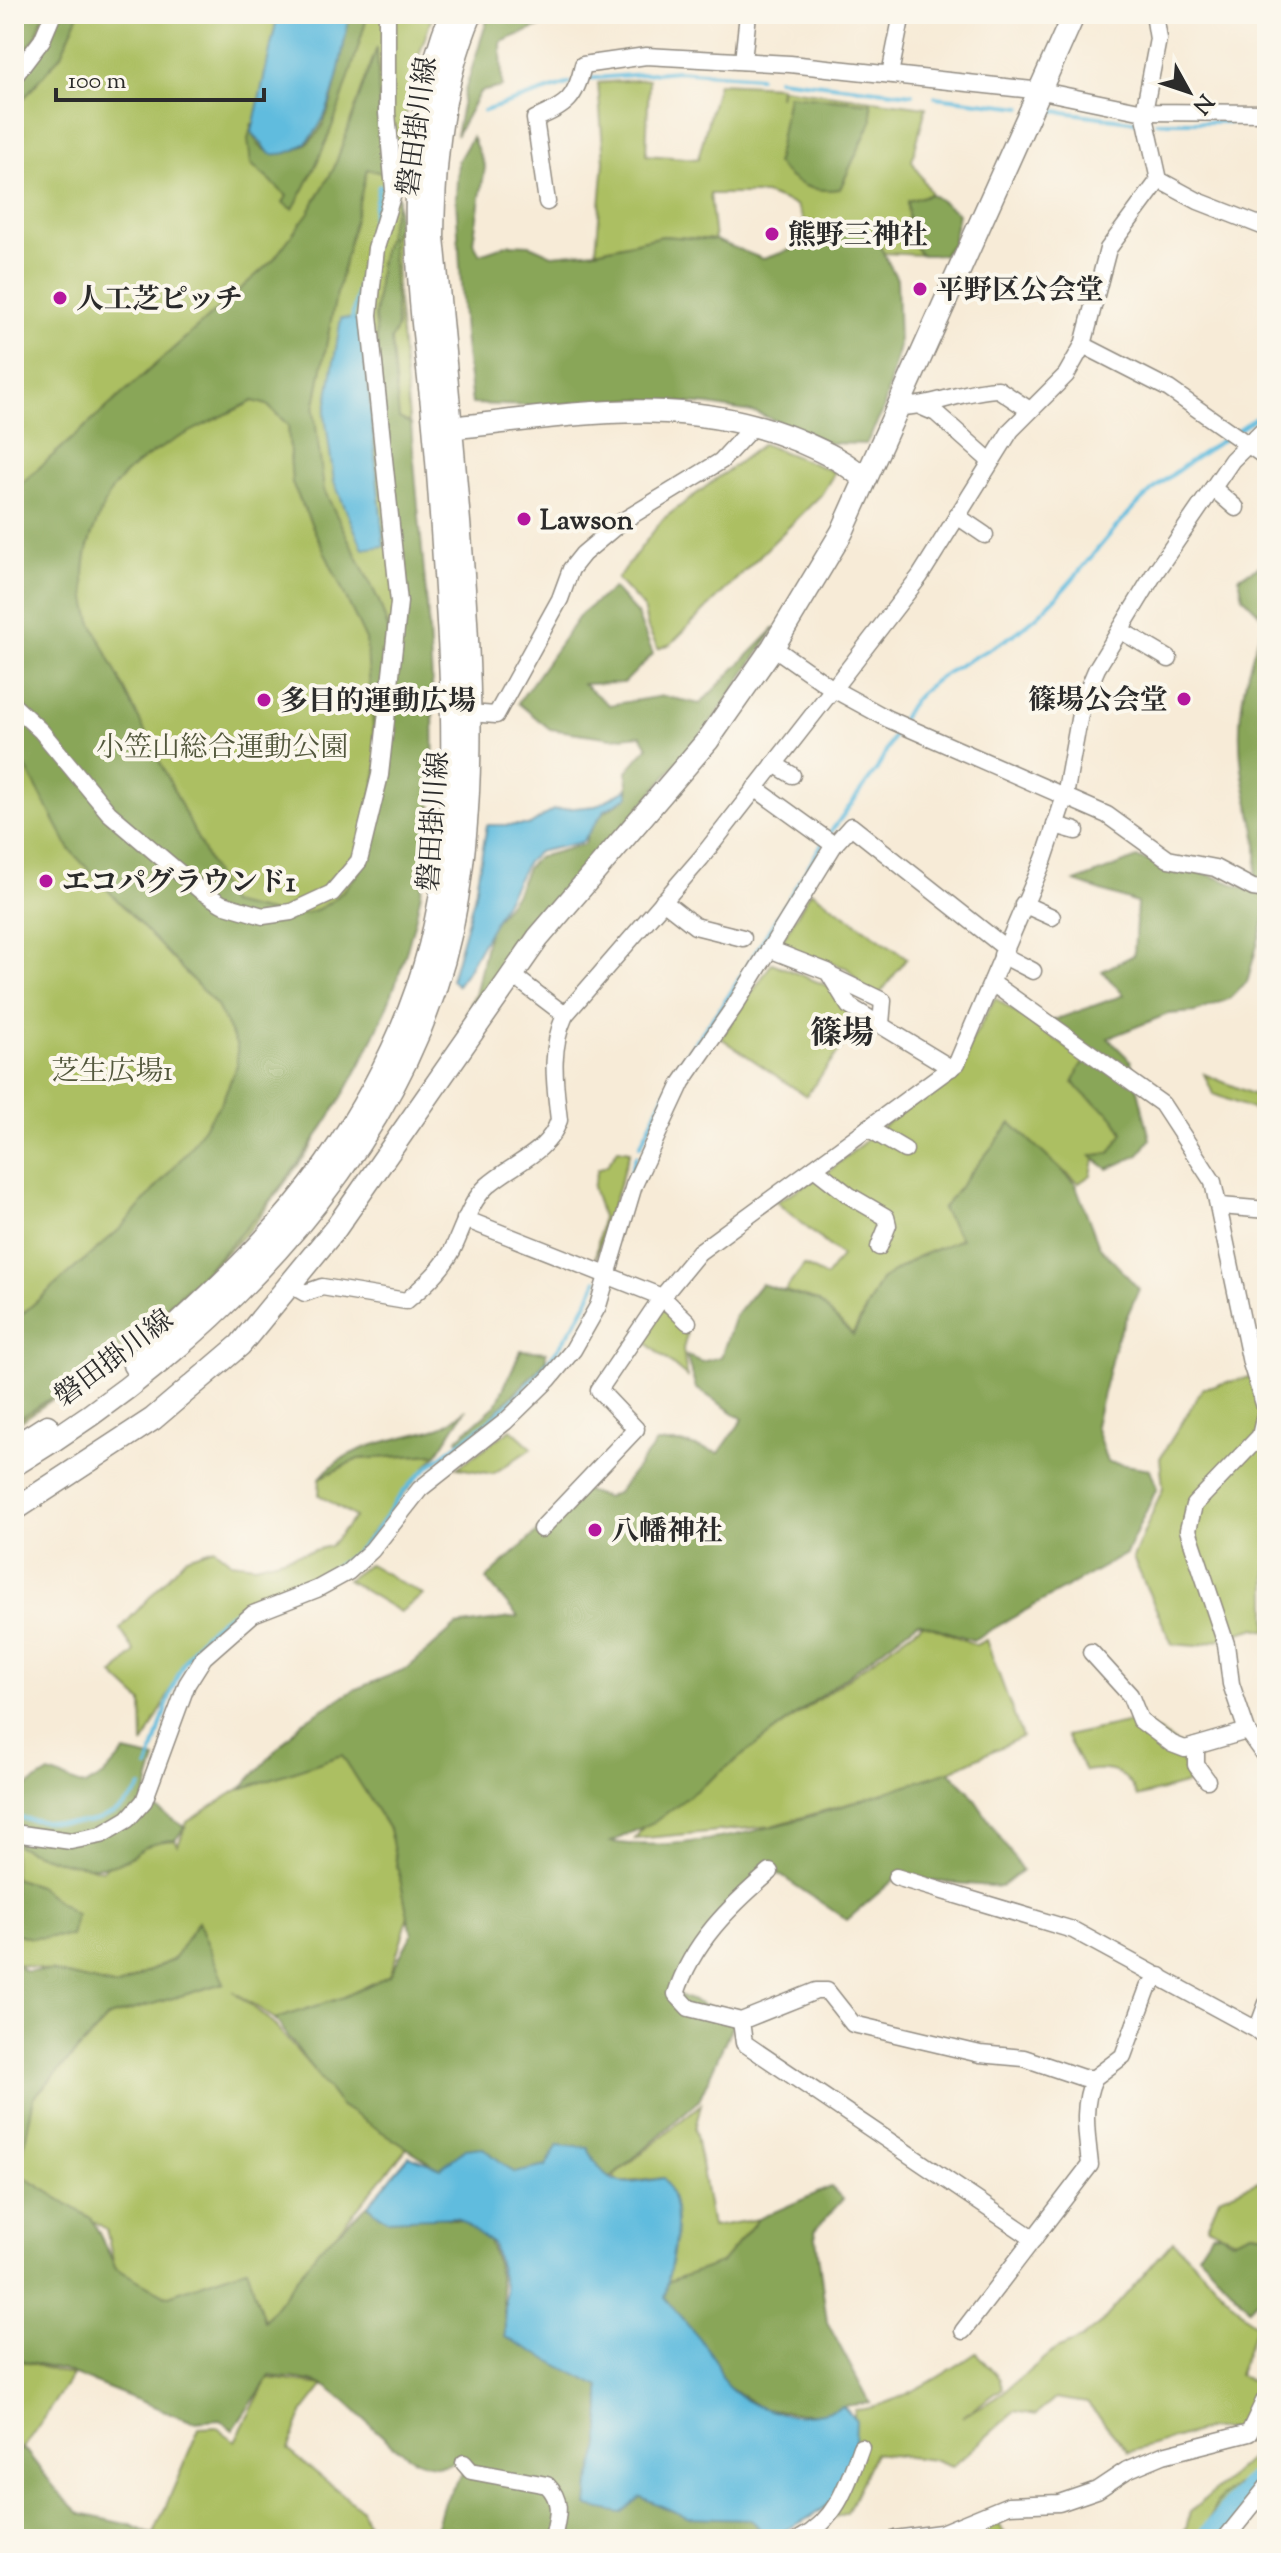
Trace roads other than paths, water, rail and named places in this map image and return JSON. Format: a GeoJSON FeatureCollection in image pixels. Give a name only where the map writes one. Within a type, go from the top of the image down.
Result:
{"type":"FeatureCollection","features":[{"type":"Feature","properties":{"kind":"main road","name":"磐田掛川線"},"geometry":{"type":"LineString","coordinates":[[14,1465],[120,1395],[242,1289],[311,1211],[363,1136],[410,1048],[451,927],[466,817],[469,713],[443,429],[418,280],[417,190],[432,72],[451,14]]}},
{"type":"Feature","properties":{"kind":"main road","name":"磐田掛川線"},"geometry":{"type":"LineString","coordinates":[[14,1447],[132,1368],[240,1268],[324,1166],[356,1117],[394,1045],[429,950],[448,839],[453,760],[443,429],[433,237],[434,195],[445,97],[459,42],[471,14]]}},
{"type":"Feature","properties":{"kind":"main road"},"geometry":{"type":"LineString","coordinates":[[14,1510],[153,1419],[240,1345],[291,1285],[389,1154],[511,974],[708,740],[773,647],[842,532],[1074,14]]}},
{"type":"Feature","properties":{"kind":"main road"},"geometry":{"type":"LineString","coordinates":[[443,429],[601,411],[700,413],[754,425],[820,450],[852,467],[865,480]]}},
{"type":"Feature","properties":{"kind":"street"},"geometry":{"type":"LineString","coordinates":[[14,77],[42,40],[53,14]]}},
{"type":"Feature","properties":{"kind":"street"},"geometry":{"type":"LineString","coordinates":[[743,61],[748,14]]}},
{"type":"Feature","properties":{"kind":"street"},"geometry":{"type":"LineString","coordinates":[[890,74],[902,14]]}},
{"type":"Feature","properties":{"kind":"street"},"geometry":{"type":"LineString","coordinates":[[291,1285],[305,1293],[322,1287],[406,1301],[428,1283],[451,1253],[465,1219],[487,1186],[532,1157],[557,1128],[559,1120],[552,1065],[556,1034],[565,1015],[663,901],[833,689],[920,576],[990,461],[1028,409],[1066,375],[1083,345],[1108,249],[1159,180],[1144,112],[1158,39],[1154,14]]}},
{"type":"Feature","properties":{"kind":"street"},"geometry":{"type":"LineString","coordinates":[[14,706],[41,731],[109,813],[211,899],[234,910],[275,916],[305,908],[332,893],[359,861],[380,775],[399,602],[369,315],[376,248],[394,190],[387,113],[387,15]]}},
{"type":"Feature","properties":{"kind":"street"},"geometry":{"type":"LineString","coordinates":[[547,202],[535,119],[556,109],[577,92],[583,65],[646,56],[743,61],[1042,91],[1144,112],[1267,113]]}},
{"type":"Feature","properties":{"kind":"street"},"geometry":{"type":"LineString","coordinates":[[1159,180],[1198,201],[1267,228]]}},
{"type":"Feature","properties":{"kind":"street"},"geometry":{"type":"LineString","coordinates":[[1083,345],[1137,370],[1267,458]]}},
{"type":"Feature","properties":{"kind":"street"},"geometry":{"type":"LineString","coordinates":[[898,407],[922,407],[964,394],[998,389],[1028,409]]}},
{"type":"Feature","properties":{"kind":"street"},"geometry":{"type":"LineString","coordinates":[[922,407],[936,413],[990,461]]}},
{"type":"Feature","properties":{"kind":"street"},"geometry":{"type":"LineString","coordinates":[[469,713],[496,715],[560,599],[571,569],[583,554],[621,522],[721,461],[754,425]]}},
{"type":"Feature","properties":{"kind":"street"},"geometry":{"type":"LineString","coordinates":[[1236,436],[1267,426]]}},
{"type":"Feature","properties":{"kind":"street"},"geometry":{"type":"LineString","coordinates":[[541,1529],[636,1429],[599,1390],[662,1297],[699,1252],[951,1068],[966,1047],[1065,796],[1082,703],[1120,630],[1232,460],[1236,436]]}},
{"type":"Feature","properties":{"kind":"street"},"geometry":{"type":"LineString","coordinates":[[1213,488],[1236,508]]}},
{"type":"Feature","properties":{"kind":"street"},"geometry":{"type":"LineString","coordinates":[[957,516],[985,535]]}},
{"type":"Feature","properties":{"kind":"street"},"geometry":{"type":"LineString","coordinates":[[1120,630],[1169,659]]}},
{"type":"Feature","properties":{"kind":"street"},"geometry":{"type":"LineString","coordinates":[[773,647],[833,689],[888,719],[1107,815],[1168,859],[1215,868],[1253,888],[1267,890]]}},
{"type":"Feature","properties":{"kind":"street"},"geometry":{"type":"LineString","coordinates":[[774,764],[792,775]]}},
{"type":"Feature","properties":{"kind":"street"},"geometry":{"type":"LineString","coordinates":[[755,788],[834,845]]}},
{"type":"Feature","properties":{"kind":"street"},"geometry":{"type":"LineString","coordinates":[[1055,825],[1076,831]]}},
{"type":"Feature","properties":{"kind":"street"},"geometry":{"type":"LineString","coordinates":[[14,1833],[71,1841],[101,1835],[128,1819],[144,1801],[187,1684],[204,1657],[253,1614],[348,1572],[372,1550],[420,1489],[505,1422],[549,1379],[573,1350],[598,1306],[634,1185],[682,1082],[834,845],[851,826],[1003,951],[1033,971]]}},
{"type":"Feature","properties":{"kind":"street"},"geometry":{"type":"LineString","coordinates":[[663,901],[695,926],[743,938]]}},
{"type":"Feature","properties":{"kind":"street"},"geometry":{"type":"LineString","coordinates":[[1023,904],[1052,917]]}},
{"type":"Feature","properties":{"kind":"street"},"geometry":{"type":"LineString","coordinates":[[769,949],[831,976],[849,1006],[951,1068]]}},
{"type":"Feature","properties":{"kind":"street"},"geometry":{"type":"LineString","coordinates":[[511,974],[565,1015]]}},
{"type":"Feature","properties":{"kind":"street"},"geometry":{"type":"LineString","coordinates":[[992,983],[1162,1104],[1213,1182],[1221,1206],[1251,1363],[1266,1410],[1265,1424],[1260,1436],[1194,1505],[1188,1530],[1226,1644],[1231,1684],[1247,1731],[1267,1759]]}},
{"type":"Feature","properties":{"kind":"street"},"geometry":{"type":"LineString","coordinates":[[868,1128],[905,1150]]}},
{"type":"Feature","properties":{"kind":"street"},"geometry":{"type":"LineString","coordinates":[[814,1168],[850,1196],[886,1217],[888,1225],[879,1247]]}},
{"type":"Feature","properties":{"kind":"street"},"geometry":{"type":"LineString","coordinates":[[1221,1206],[1267,1210]]}},
{"type":"Feature","properties":{"kind":"street"},"geometry":{"type":"LineString","coordinates":[[465,1219],[662,1297],[688,1322]]}},
{"type":"Feature","properties":{"kind":"street"},"geometry":{"type":"LineString","coordinates":[[1091,1652],[1130,1695],[1140,1720],[1154,1734],[1185,1749],[1247,1731]]}},
{"type":"Feature","properties":{"kind":"street"},"geometry":{"type":"LineString","coordinates":[[1196,1746],[1196,1765],[1207,1780]]}},
{"type":"Feature","properties":{"kind":"street"},"geometry":{"type":"LineString","coordinates":[[770,1872],[715,1922],[676,1994],[689,2008],[741,2021],[816,1991],[827,1991],[853,2024],[980,2054],[1024,2058],[1083,2078],[1094,2078]]}},
{"type":"Feature","properties":{"kind":"street"},"geometry":{"type":"LineString","coordinates":[[896,1877],[1073,1930],[1262,2035],[1267,2003]]}},
{"type":"Feature","properties":{"kind":"street"},"geometry":{"type":"LineString","coordinates":[[963,2331],[1090,2165],[1085,2114],[1087,2093],[1094,2078],[1123,2056],[1148,1988],[1160,1976]]}},
{"type":"Feature","properties":{"kind":"street"},"geometry":{"type":"LineString","coordinates":[[741,2021],[744,2043],[1034,2239]]}},
{"type":"Feature","properties":{"kind":"street"},"geometry":{"type":"LineString","coordinates":[[1249,2433],[1267,2395]]}},
{"type":"Feature","properties":{"kind":"street"},"geometry":{"type":"LineString","coordinates":[[895,2539],[941,2533],[1009,2505],[1059,2503],[1097,2490],[1127,2470],[1163,2455],[1249,2433],[1267,2435]]}},
{"type":"Feature","properties":{"kind":"street"},"geometry":{"type":"LineString","coordinates":[[800,2539],[812,2533],[840,2503],[861,2447]]}},
{"type":"Feature","properties":{"kind":"street"},"geometry":{"type":"LineString","coordinates":[[464,2463],[471,2471],[547,2485],[554,2492],[560,2511],[553,2539]]}},
{"type":"Feature","properties":{"kind":"street"},"geometry":{"type":"LineString","coordinates":[[1225,2539],[1267,2487]]}},
{"type":"Feature","properties":{"kind":"water"},"geometry":{"type":"Polygon","coordinates":[[[278,14],[350,14],[330,103],[320,124],[308,141],[291,152],[270,154],[252,132],[278,14]]]}},
{"type":"Feature","properties":{"kind":"water"},"geometry":{"type":"Polygon","coordinates":[[[341,318],[362,320],[384,546],[363,549],[334,482],[325,415],[341,318]]]}},
{"type":"Feature","properties":{"kind":"water"},"geometry":{"type":"Polygon","coordinates":[[[627,789],[629,796],[605,810],[582,842],[538,852],[527,862],[466,973],[457,985],[451,980],[474,898],[487,825],[530,825],[553,810],[596,806],[627,789]]]}},
{"type":"Feature","properties":{"kind":"water"},"geometry":{"type":"Polygon","coordinates":[[[558,2145],[588,2148],[603,2171],[618,2181],[627,2183],[664,2178],[671,2192],[676,2222],[665,2297],[717,2363],[728,2387],[740,2397],[768,2410],[799,2415],[843,2406],[856,2420],[850,2476],[826,2506],[768,2538],[751,2519],[687,2517],[641,2497],[621,2513],[587,2506],[589,2484],[600,2446],[600,2387],[505,2337],[505,2289],[493,2244],[456,2217],[386,2220],[368,2205],[409,2156],[440,2168],[466,2149],[482,2147],[515,2173],[546,2166],[558,2145]]]}},
{"type":"Feature","properties":{"kind":"waterway"},"geometry":{"type":"LineString","coordinates":[[585,79],[677,71],[759,77]]}},
{"type":"Feature","properties":{"kind":"waterway"},"geometry":{"type":"LineString","coordinates":[[778,79],[912,94]]}},
{"type":"Feature","properties":{"kind":"waterway"},"geometry":{"type":"LineString","coordinates":[[484,111],[570,83]]}},
{"type":"Feature","properties":{"kind":"waterway"},"geometry":{"type":"LineString","coordinates":[[935,97],[1022,107]]}},
{"type":"Feature","properties":{"kind":"waterway"},"geometry":{"type":"LineString","coordinates":[[1048,110],[1138,122]]}},
{"type":"Feature","properties":{"kind":"waterway"},"geometry":{"type":"LineString","coordinates":[[1156,122],[1267,122]]}},
{"type":"Feature","properties":{"kind":"waterway"},"geometry":{"type":"LineString","coordinates":[[352,319],[379,186],[385,187]]}},
{"type":"Feature","properties":{"kind":"waterway"},"geometry":{"type":"LineString","coordinates":[[1238,430],[1267,410]]}},
{"type":"Feature","properties":{"kind":"waterway"},"geometry":{"type":"LineString","coordinates":[[902,719],[912,703],[938,678],[1002,642],[1035,618],[1143,499],[1194,458],[1227,437]]}},
{"type":"Feature","properties":{"kind":"waterway"},"geometry":{"type":"LineString","coordinates":[[827,837],[877,769],[898,727]]}},
{"type":"Feature","properties":{"kind":"waterway"},"geometry":{"type":"LineString","coordinates":[[640,1146],[680,1063],[728,997],[822,844]]}},
{"type":"Feature","properties":{"kind":"waterway"},"geometry":{"type":"LineString","coordinates":[[617,1216],[636,1156]]}},
{"type":"Feature","properties":{"kind":"waterway"},"geometry":{"type":"LineString","coordinates":[[148,1767],[178,1675],[193,1648],[209,1629],[248,1604],[334,1567],[362,1546],[415,1479],[494,1416],[532,1380],[570,1332],[597,1280]]}},
{"type":"Feature","properties":{"kind":"waterway"},"geometry":{"type":"LineString","coordinates":[[14,1817],[68,1823],[100,1819],[129,1802],[141,1787]]}},
{"type":"Feature","properties":{"kind":"waterway"},"geometry":{"type":"LineString","coordinates":[[1208,2539],[1250,2488],[1267,2474]]}},
{"type":"Feature","properties":{"kind":"place","name":"熊野三神社"},"geometry":{"type":"Point","coordinates":[772,234]}},
{"type":"Feature","properties":{"kind":"place","name":"平野区公会堂"},"geometry":{"type":"Point","coordinates":[920,289]}},
{"type":"Feature","properties":{"kind":"place","name":"人工芝ピッチ"},"geometry":{"type":"Point","coordinates":[60,298]}},
{"type":"Feature","properties":{"kind":"place","name":"Lawson"},"geometry":{"type":"Point","coordinates":[524,519]}},
{"type":"Feature","properties":{"kind":"place","name":"篠場公会堂"},"geometry":{"type":"Point","coordinates":[1184,699]}},
{"type":"Feature","properties":{"kind":"place","name":"多目的運動広場"},"geometry":{"type":"Point","coordinates":[264,700]}},
{"type":"Feature","properties":{"kind":"place","name":"エコパグラウンド1"},"geometry":{"type":"Point","coordinates":[46,881]}},
{"type":"Feature","properties":{"kind":"place","name":"八幡神社"},"geometry":{"type":"Point","coordinates":[595,1530]}},
{"type":"Feature","properties":{"kind":"district","name":"篠場"},"geometry":{"type":"Point","coordinates":[842,1032]}},
{"type":"Feature","properties":{"kind":"park label","name":"小笠山総合運動公園"},"geometry":{"type":"Point","coordinates":[222,746]}},
{"type":"Feature","properties":{"kind":"park label","name":"芝生広場1"},"geometry":{"type":"Point","coordinates":[112,1070]}}]}
